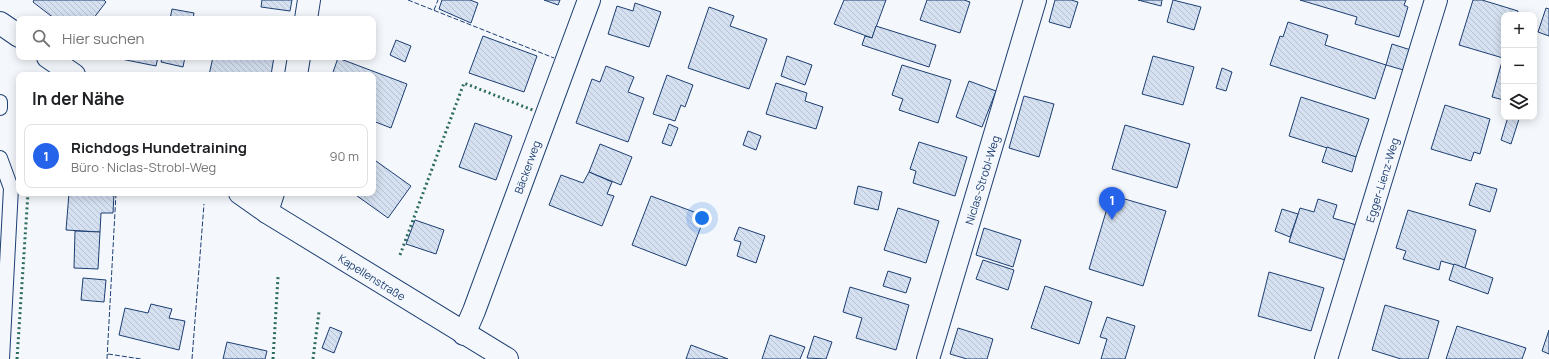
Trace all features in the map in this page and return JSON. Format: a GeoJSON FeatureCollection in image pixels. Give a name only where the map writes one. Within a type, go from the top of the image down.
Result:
{"type":"FeatureCollection","features":[{"type":"Feature","properties":{"kind":"street"},"geometry":{"type":"LineString","coordinates":[[306,16],[309,0]]}},
{"type":"Feature","properties":{"kind":"street","name":"Bäckerweg"},"geometry":{"type":"LineString","coordinates":[[464,334],[477,303],[589,0]]}},
{"type":"Feature","properties":{"kind":"street","name":"Niclas-Strobl-Weg"},"geometry":{"type":"LineString","coordinates":[[928,359],[1035,0]]}},
{"type":"Feature","properties":{"kind":"street","name":"Egger-Lienz-Weg"},"geometry":{"type":"LineString","coordinates":[[1326,359],[1436,0]]}},
{"type":"Feature","properties":{"kind":"street"},"geometry":{"type":"LineString","coordinates":[[0,23],[16,34]]}},
{"type":"Feature","properties":{"kind":"street"},"geometry":{"type":"LineString","coordinates":[[52,60],[70,72]]}},
{"type":"Feature","properties":{"kind":"street"},"geometry":{"type":"LineString","coordinates":[[296,72],[298,60]]}},
{"type":"Feature","properties":{"kind":"street","name":"Kapellenstraße"},"geometry":{"type":"LineString","coordinates":[[249,196],[270,203],[464,334],[507,359]]}},
{"type":"Feature","properties":{"kind":"lane"},"geometry":{"type":"LineString","coordinates":[[0,102],[0,108]]}},
{"type":"Feature","properties":{"kind":"lane"},"geometry":{"type":"LineString","coordinates":[[0,158],[11,188],[2,359]]}},
{"type":"Feature","properties":{"kind":"building"},"geometry":{"type":"Polygon","coordinates":[[[34,0],[104,0],[106,2],[95,16],[51,16],[33,2],[34,0]]]}},
{"type":"Feature","properties":{"kind":"building"},"geometry":{"type":"Polygon","coordinates":[[[262,0],[292,0],[290,11],[261,7],[262,0]]]}},
{"type":"Feature","properties":{"kind":"building"},"geometry":{"type":"Polygon","coordinates":[[[442,0],[470,0],[478,3],[471,23],[439,9],[442,0]]]}},
{"type":"Feature","properties":{"kind":"building"},"geometry":{"type":"Polygon","coordinates":[[[544,0],[560,0],[558,5],[544,0]]]}},
{"type":"Feature","properties":{"kind":"building"},"geometry":{"type":"Polygon","coordinates":[[[844,0],[886,0],[872,38],[834,24],[844,0]]]}},
{"type":"Feature","properties":{"kind":"building"},"geometry":{"type":"Polygon","coordinates":[[[927,0],[964,0],[970,2],[960,33],[920,20],[927,0]]]}},
{"type":"Feature","properties":{"kind":"building"},"geometry":{"type":"Polygon","coordinates":[[[1055,0],[1071,0],[1078,2],[1070,28],[1049,22],[1055,0]]]}},
{"type":"Feature","properties":{"kind":"building"},"geometry":{"type":"Polygon","coordinates":[[[1138,0],[1162,0],[1161,6],[1138,0]]]}},
{"type":"Feature","properties":{"kind":"building"},"geometry":{"type":"Polygon","coordinates":[[[1173,0],[1201,7],[1194,30],[1167,22],[1173,0]]]}},
{"type":"Feature","properties":{"kind":"building"},"geometry":{"type":"Polygon","coordinates":[[[1300,0],[1406,0],[1404,5],[1408,7],[1399,37],[1355,24],[1357,17],[1300,0]]]}},
{"type":"Feature","properties":{"kind":"building"},"geometry":{"type":"Polygon","coordinates":[[[1473,0],[1482,0],[1518,11],[1501,12],[1501,57],[1459,45],[1473,0]]]}},
{"type":"Feature","properties":{"kind":"building"},"geometry":{"type":"Polygon","coordinates":[[[635,3],[661,12],[649,47],[608,34],[617,6],[633,11],[635,3]]]}},
{"type":"Feature","properties":{"kind":"building"},"geometry":{"type":"Polygon","coordinates":[[[709,7],[734,16],[730,26],[767,39],[749,89],[688,68],[709,7]]]}},
{"type":"Feature","properties":{"kind":"building"},"geometry":{"type":"Polygon","coordinates":[[[1546,8],[1549,9],[1549,36],[1538,32],[1546,8]]]}},
{"type":"Feature","properties":{"kind":"building"},"geometry":{"type":"Polygon","coordinates":[[[172,9],[194,13],[194,16],[171,16],[172,9]]]}},
{"type":"Feature","properties":{"kind":"building"},"geometry":{"type":"Polygon","coordinates":[[[1288,22],[1328,35],[1325,45],[1386,65],[1375,99],[1270,65],[1280,36],[1283,37],[1288,22]]]}},
{"type":"Feature","properties":{"kind":"building"},"geometry":{"type":"Polygon","coordinates":[[[876,26],[936,45],[929,67],[862,45],[865,36],[872,38],[876,26]]]}},
{"type":"Feature","properties":{"kind":"building"},"geometry":{"type":"Polygon","coordinates":[[[483,36],[537,56],[524,92],[469,73],[483,36]]]}},
{"type":"Feature","properties":{"kind":"building"},"geometry":{"type":"Polygon","coordinates":[[[396,40],[411,46],[405,62],[390,55],[396,40]]]}},
{"type":"Feature","properties":{"kind":"building"},"geometry":{"type":"Polygon","coordinates":[[[1392,44],[1414,51],[1407,71],[1386,65],[1392,44]]]}},
{"type":"Feature","properties":{"kind":"building"},"geometry":{"type":"Polygon","coordinates":[[[787,56],[812,65],[805,85],[781,76],[787,56]]]}},
{"type":"Feature","properties":{"kind":"building"},"geometry":{"type":"Polygon","coordinates":[[[1153,56],[1194,67],[1183,105],[1142,94],[1153,56]]]}},
{"type":"Feature","properties":{"kind":"building"},"geometry":{"type":"Polygon","coordinates":[[[126,60],[157,60],[156,66],[126,60]]]}},
{"type":"Feature","properties":{"kind":"building"},"geometry":{"type":"Polygon","coordinates":[[[161,60],[184,60],[183,67],[161,62],[161,60]]]}},
{"type":"Feature","properties":{"kind":"building"},"geometry":{"type":"Polygon","coordinates":[[[212,60],[274,60],[272,72],[210,72],[212,60]]]}},
{"type":"Feature","properties":{"kind":"building"},"geometry":{"type":"Polygon","coordinates":[[[337,60],[343,60],[375,72],[333,72],[337,60]]]}},
{"type":"Feature","properties":{"kind":"building"},"geometry":{"type":"Polygon","coordinates":[[[902,65],[951,80],[938,123],[899,110],[903,99],[892,95],[902,65]]]}},
{"type":"Feature","properties":{"kind":"building"},"geometry":{"type":"Polygon","coordinates":[[[1501,65],[1501,99],[1492,97],[1501,65]]]}},
{"type":"Feature","properties":{"kind":"building"},"geometry":{"type":"Polygon","coordinates":[[[606,66],[634,77],[628,92],[644,98],[628,142],[576,123],[592,79],[600,82],[606,66]]]}},
{"type":"Feature","properties":{"kind":"building"},"geometry":{"type":"Polygon","coordinates":[[[1222,68],[1232,72],[1226,91],[1216,88],[1222,68]]]}},
{"type":"Feature","properties":{"kind":"building"},"geometry":{"type":"Polygon","coordinates":[[[376,72],[407,84],[391,128],[376,122],[376,72]]]}},
{"type":"Feature","properties":{"kind":"building"},"geometry":{"type":"Polygon","coordinates":[[[667,75],[693,85],[685,107],[681,105],[675,121],[653,114],[667,75]]]}},
{"type":"Feature","properties":{"kind":"building"},"geometry":{"type":"Polygon","coordinates":[[[969,81],[996,91],[982,127],[956,117],[969,81]]]}},
{"type":"Feature","properties":{"kind":"building"},"geometry":{"type":"Polygon","coordinates":[[[776,83],[807,93],[805,101],[823,107],[816,129],[766,114],[776,83]]]}},
{"type":"Feature","properties":{"kind":"building"},"geometry":{"type":"Polygon","coordinates":[[[1024,96],[1054,104],[1039,157],[1009,148],[1024,96]]]}},
{"type":"Feature","properties":{"kind":"building"},"geometry":{"type":"Polygon","coordinates":[[[1301,97],[1369,119],[1356,157],[1289,136],[1301,97]]]}},
{"type":"Feature","properties":{"kind":"building"},"geometry":{"type":"Polygon","coordinates":[[[1445,105],[1490,119],[1480,154],[1474,152],[1471,161],[1431,149],[1445,105]]]}},
{"type":"Feature","properties":{"kind":"building"},"geometry":{"type":"Polygon","coordinates":[[[1507,120],[1519,120],[1511,144],[1501,140],[1507,120]]]}},
{"type":"Feature","properties":{"kind":"building"},"geometry":{"type":"Polygon","coordinates":[[[475,123],[512,136],[496,180],[459,167],[475,123]]]}},
{"type":"Feature","properties":{"kind":"building"},"geometry":{"type":"Polygon","coordinates":[[[669,124],[678,128],[671,146],[662,143],[669,124]]]}},
{"type":"Feature","properties":{"kind":"building"},"geometry":{"type":"Polygon","coordinates":[[[1125,125],[1190,144],[1177,188],[1112,169],[1125,125]]]}},
{"type":"Feature","properties":{"kind":"building"},"geometry":{"type":"Polygon","coordinates":[[[748,131],[761,136],[756,150],[743,145],[748,131]]]}},
{"type":"Feature","properties":{"kind":"building"},"geometry":{"type":"Polygon","coordinates":[[[919,142],[967,157],[955,196],[913,183],[916,171],[910,169],[919,142]]]}},
{"type":"Feature","properties":{"kind":"building"},"geometry":{"type":"Polygon","coordinates":[[[600,144],[632,157],[621,185],[589,172],[600,144]]]}},
{"type":"Feature","properties":{"kind":"building"},"geometry":{"type":"Polygon","coordinates":[[[1327,147],[1356,157],[1352,172],[1322,162],[1327,147]]]}},
{"type":"Feature","properties":{"kind":"building"},"geometry":{"type":"Polygon","coordinates":[[[376,161],[411,186],[388,218],[357,196],[376,196],[376,161]]]}},
{"type":"Feature","properties":{"kind":"building"},"geometry":{"type":"Polygon","coordinates":[[[589,172],[612,182],[607,194],[614,196],[602,226],[549,205],[561,175],[583,183],[589,172]]]}},
{"type":"Feature","properties":{"kind":"building"},"geometry":{"type":"Polygon","coordinates":[[[1476,183],[1497,189],[1490,212],[1469,205],[1476,183]]]}},
{"type":"Feature","properties":{"kind":"building"},"geometry":{"type":"Polygon","coordinates":[[[858,186],[882,192],[878,210],[854,204],[858,186]]]}},
{"type":"Feature","properties":{"kind":"building"},"geometry":{"type":"Polygon","coordinates":[[[1111,195],[1166,211],[1143,286],[1089,269],[1111,195]]]}},
{"type":"Feature","properties":{"kind":"building"},"geometry":{"type":"Polygon","coordinates":[[[69,196],[114,196],[113,213],[101,213],[100,232],[66,230],[69,196]]]}},
{"type":"Feature","properties":{"kind":"building"},"geometry":{"type":"Polygon","coordinates":[[[651,196],[705,216],[686,266],[632,245],[651,196]]]}},
{"type":"Feature","properties":{"kind":"building"},"geometry":{"type":"Polygon","coordinates":[[[1318,199],[1337,205],[1333,218],[1360,226],[1348,261],[1289,242],[1300,208],[1314,212],[1318,199]]]}},
{"type":"Feature","properties":{"kind":"building"},"geometry":{"type":"Polygon","coordinates":[[[898,208],[939,221],[926,263],[884,250],[898,208]]]}},
{"type":"Feature","properties":{"kind":"building"},"geometry":{"type":"Polygon","coordinates":[[[1282,209],[1298,214],[1290,237],[1275,231],[1282,209]]]}},
{"type":"Feature","properties":{"kind":"building"},"geometry":{"type":"Polygon","coordinates":[[[1408,210],[1476,230],[1465,268],[1441,261],[1439,270],[1403,259],[1406,251],[1396,248],[1408,210]]]}},
{"type":"Feature","properties":{"kind":"building"},"geometry":{"type":"Polygon","coordinates":[[[415,220],[444,230],[436,254],[406,244],[415,220]]]}},
{"type":"Feature","properties":{"kind":"building"},"geometry":{"type":"Polygon","coordinates":[[[739,227],[765,236],[756,263],[737,256],[741,242],[734,240],[739,227]]]}},
{"type":"Feature","properties":{"kind":"building"},"geometry":{"type":"Polygon","coordinates":[[[984,228],[1021,240],[1013,267],[976,255],[984,228]]]}},
{"type":"Feature","properties":{"kind":"building"},"geometry":{"type":"Polygon","coordinates":[[[75,231],[100,232],[98,269],[74,268],[75,231]]]}},
{"type":"Feature","properties":{"kind":"building"},"geometry":{"type":"Polygon","coordinates":[[[983,260],[1014,270],[1008,290],[976,279],[983,260]]]}},
{"type":"Feature","properties":{"kind":"building"},"geometry":{"type":"Polygon","coordinates":[[[1454,264],[1493,278],[1488,294],[1449,280],[1454,264]]]}},
{"type":"Feature","properties":{"kind":"building"},"geometry":{"type":"Polygon","coordinates":[[[888,271],[911,278],[906,293],[883,286],[888,271]]]}},
{"type":"Feature","properties":{"kind":"building"},"geometry":{"type":"Polygon","coordinates":[[[1269,272],[1324,288],[1311,331],[1258,316],[1269,272]]]}},
{"type":"Feature","properties":{"kind":"building"},"geometry":{"type":"Polygon","coordinates":[[[83,278],[106,280],[104,302],[81,300],[83,278]]]}},
{"type":"Feature","properties":{"kind":"building"},"geometry":{"type":"Polygon","coordinates":[[[1045,286],[1092,302],[1079,344],[1031,328],[1045,286]]]}},
{"type":"Feature","properties":{"kind":"building"},"geometry":{"type":"Polygon","coordinates":[[[850,287],[909,305],[896,350],[856,338],[862,318],[843,312],[850,287]]]}},
{"type":"Feature","properties":{"kind":"building"},"geometry":{"type":"Polygon","coordinates":[[[151,304],[172,309],[169,318],[185,321],[179,350],[119,335],[125,308],[148,313],[151,304]]]}},
{"type":"Feature","properties":{"kind":"building"},"geometry":{"type":"Polygon","coordinates":[[[1385,305],[1439,321],[1428,359],[1401,359],[1372,350],[1385,305]]]}},
{"type":"Feature","properties":{"kind":"building"},"geometry":{"type":"Polygon","coordinates":[[[1107,317],[1135,326],[1125,359],[1101,359],[1107,339],[1100,337],[1107,317]]]}},
{"type":"Feature","properties":{"kind":"building"},"geometry":{"type":"Polygon","coordinates":[[[1457,326],[1526,348],[1522,359],[1446,359],[1457,326]]]}},
{"type":"Feature","properties":{"kind":"building"},"geometry":{"type":"Polygon","coordinates":[[[330,327],[342,332],[334,353],[322,348],[330,327]]]}},
{"type":"Feature","properties":{"kind":"building"},"geometry":{"type":"Polygon","coordinates":[[[958,328],[993,339],[987,359],[967,359],[950,354],[958,328]]]}},
{"type":"Feature","properties":{"kind":"building"},"geometry":{"type":"Polygon","coordinates":[[[1549,330],[1549,354],[1542,351],[1549,330]]]}},
{"type":"Feature","properties":{"kind":"building"},"geometry":{"type":"Polygon","coordinates":[[[770,335],[805,347],[800,359],[762,359],[770,335]]]}},
{"type":"Feature","properties":{"kind":"building"},"geometry":{"type":"Polygon","coordinates":[[[814,336],[832,342],[826,359],[807,358],[814,336]]]}},
{"type":"Feature","properties":{"kind":"building"},"geometry":{"type":"Polygon","coordinates":[[[227,342],[267,351],[265,359],[223,359],[227,342]]]}},
{"type":"Feature","properties":{"kind":"building"},"geometry":{"type":"Polygon","coordinates":[[[691,345],[728,359],[686,359],[691,345]]]}},
{"type":"Feature","properties":{"kind":"hedge"},"geometry":{"type":"LineString","coordinates":[[400,255],[464,83],[535,111]]}},
{"type":"Feature","properties":{"kind":"hedge"},"geometry":{"type":"LineString","coordinates":[[17,359],[28,196]]}},
{"type":"Feature","properties":{"kind":"hedge"},"geometry":{"type":"LineString","coordinates":[[273,359],[278,277]]}},
{"type":"Feature","properties":{"kind":"hedge"},"geometry":{"type":"LineString","coordinates":[[313,359],[319,312]]}},
{"type":"Feature","properties":{"kind":"fence"},"geometry":{"type":"LineString","coordinates":[[408,0],[554,58]]}},
{"type":"Feature","properties":{"kind":"fence"},"geometry":{"type":"LineString","coordinates":[[434,10],[438,0]]}},
{"type":"Feature","properties":{"kind":"fence"},"geometry":{"type":"LineString","coordinates":[[107,359],[116,196]]}},
{"type":"Feature","properties":{"kind":"fence"},"geometry":{"type":"LineString","coordinates":[[192,359],[204,204]]}},
{"type":"Feature","properties":{"kind":"fence"},"geometry":{"type":"LineString","coordinates":[[108,354],[141,359]]}},
{"type":"Feature","properties":{"kind":"place","name":"Richdogs Hundetraining"},"geometry":{"type":"Point","coordinates":[1112,220]}}]}
